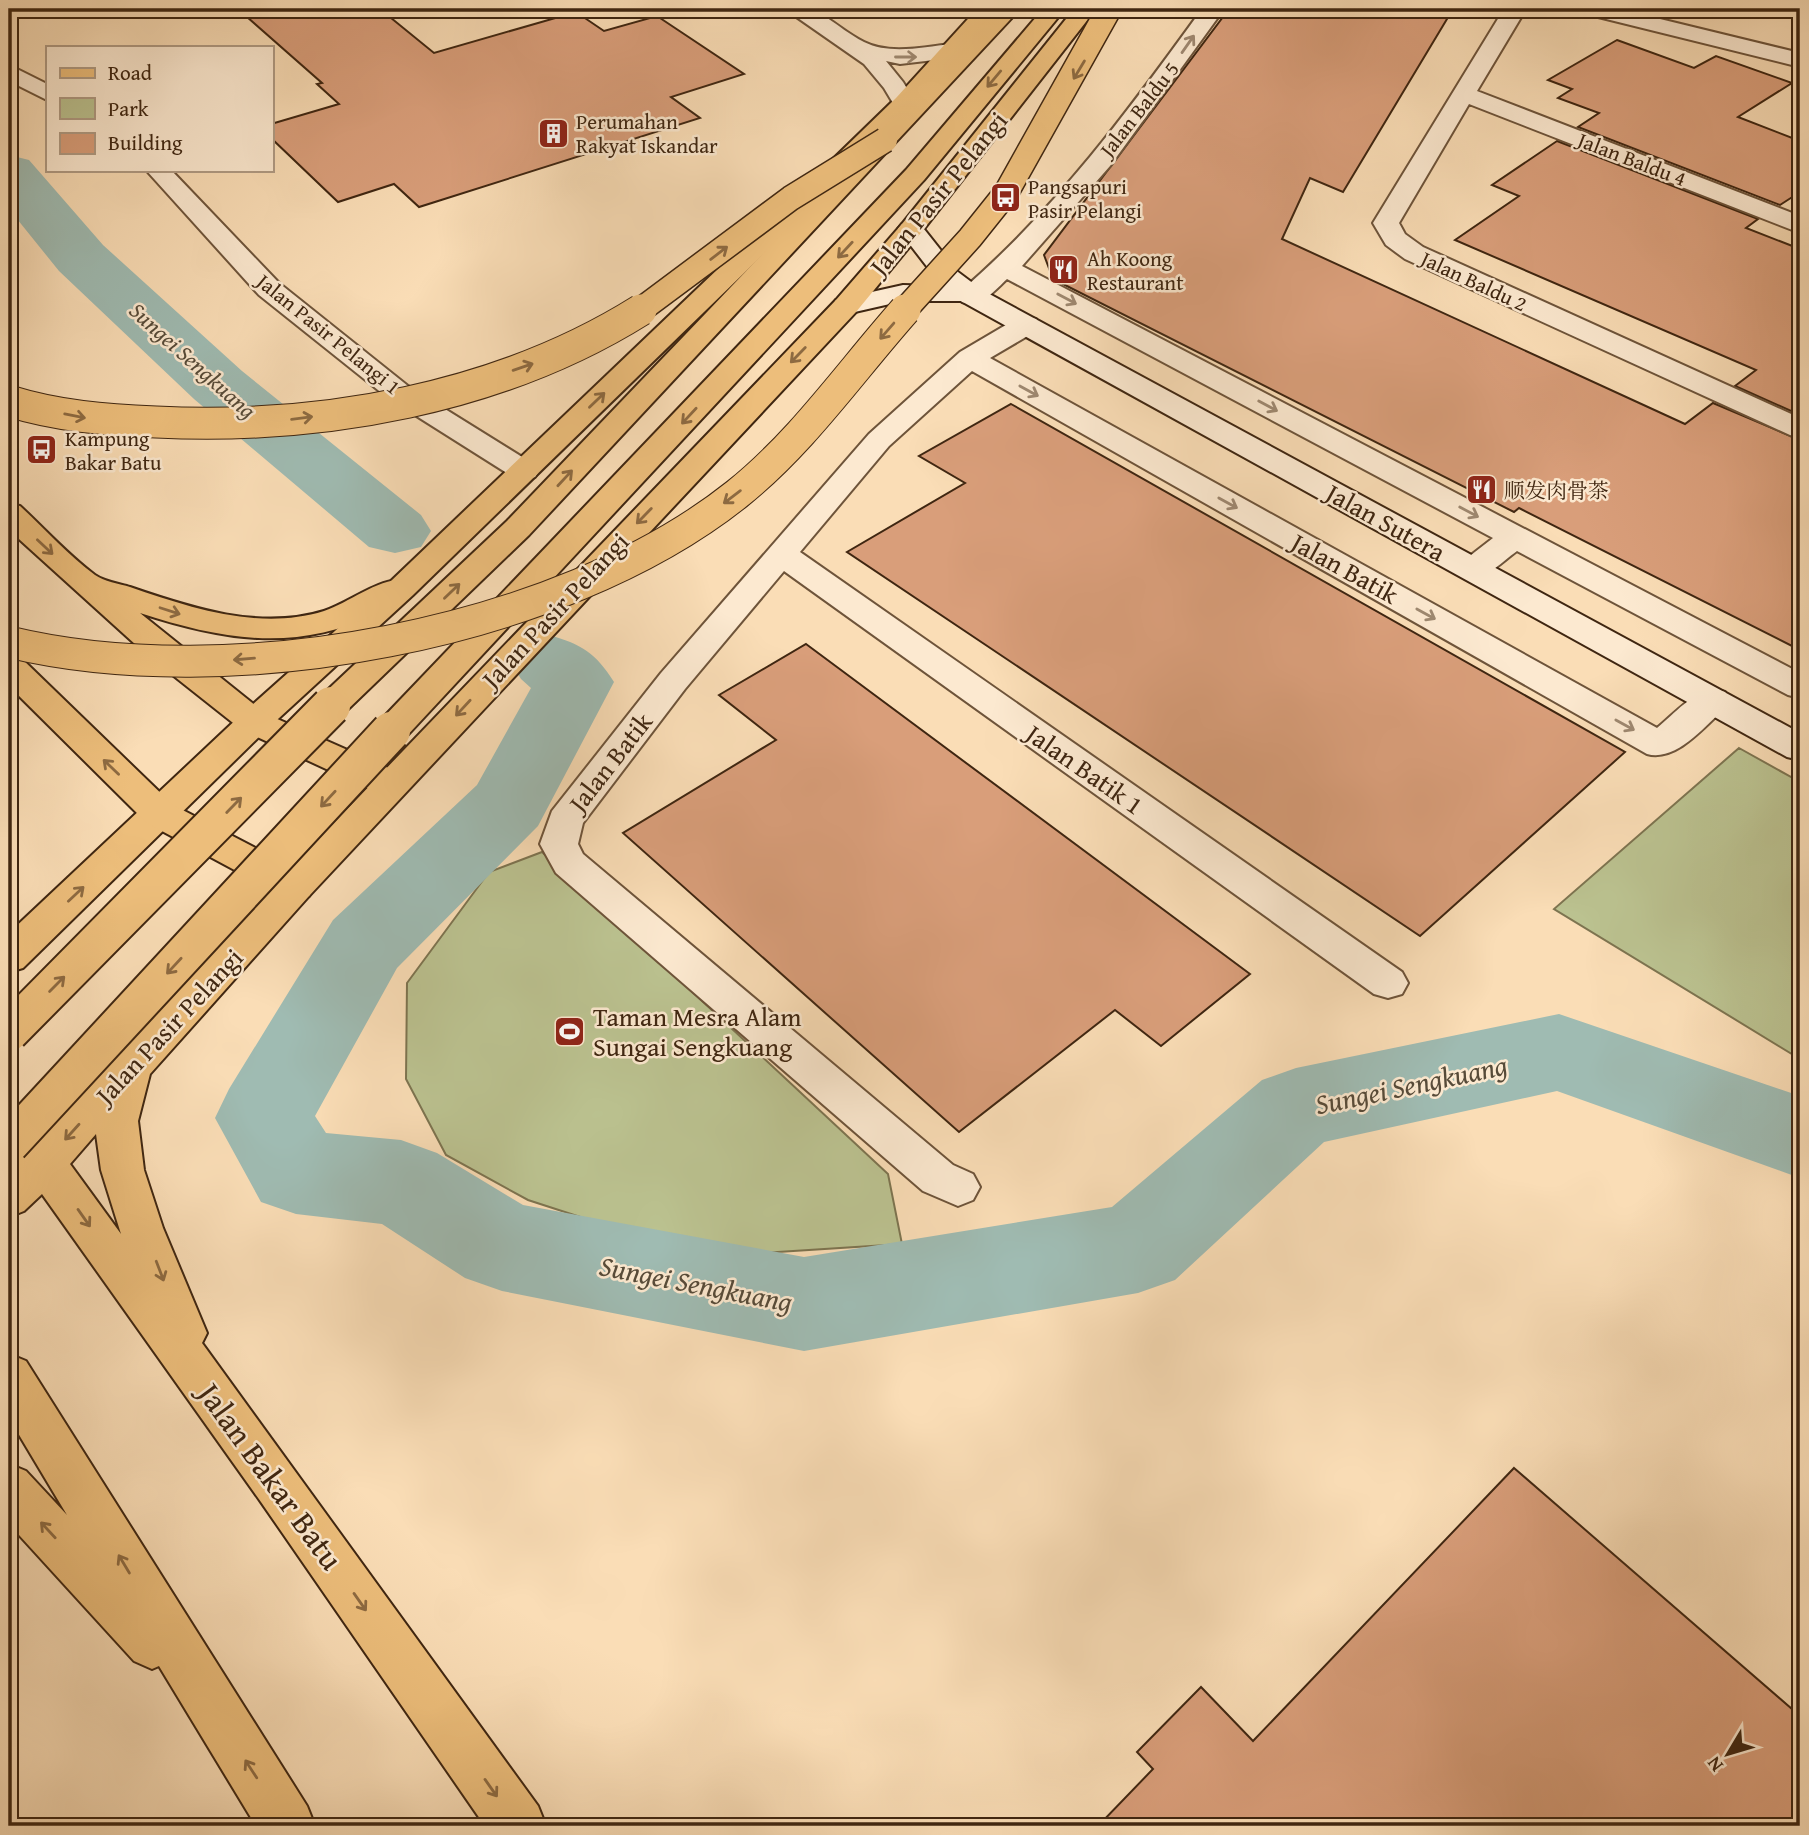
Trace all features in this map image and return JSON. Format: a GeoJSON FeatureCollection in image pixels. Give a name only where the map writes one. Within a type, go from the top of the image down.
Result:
{"type":"FeatureCollection","features":[{"type":"Feature","properties":{"kind":"main road"},"geometry":{"type":"LineString","coordinates":[[9,957],[254,722],[402,588],[524,471],[904,103],[989,9]]}},
{"type":"Feature","properties":{"kind":"main road"},"geometry":{"type":"LineString","coordinates":[[9,1032],[331,706],[518,528],[1009,9]]}},
{"type":"Feature","properties":{"kind":"main road"},"geometry":{"type":"LineString","coordinates":[[21,1149],[391,731],[915,175],[1054,9]]}},
{"type":"Feature","properties":{"kind":"main road","name":"Jalan Pasir Pelangi"},"geometry":{"type":"LineString","coordinates":[[9,1198],[21,1149],[133,1066],[391,784],[846,306],[911,229],[1084,9]]}},
{"type":"Feature","properties":{"kind":"main road"},"geometry":{"type":"LineString","coordinates":[[9,642],[92,657],[162,662],[232,660],[382,643],[505,611],[611,568],[674,536],[737,494],[792,441],[998,205],[1084,60],[1109,9]]}},
{"type":"Feature","properties":{"kind":"main road"},"geometry":{"type":"LineString","coordinates":[[9,401],[88,418],[164,424],[227,424],[353,412],[463,387],[539,362],[603,333],[667,294],[762,219],[886,140]]}},
{"type":"Feature","properties":{"kind":"main road"},"geometry":{"type":"LineString","coordinates":[[9,513],[82,581],[158,646],[254,722],[391,784]]}},
{"type":"Feature","properties":{"kind":"main road"},"geometry":{"type":"LineString","coordinates":[[82,581],[179,615],[266,629],[323,623],[351,613],[402,588]]}},
{"type":"Feature","properties":{"kind":"main road"},"geometry":{"type":"LineString","coordinates":[[9,666],[160,814],[296,886]]}},
{"type":"Feature","properties":{"kind":"main road"},"geometry":{"type":"LineString","coordinates":[[133,1066],[117,1118],[116,1140],[123,1173],[203,1382]]}},
{"type":"Feature","properties":{"kind":"main road","name":"Jalan Bakar Batu"},"geometry":{"type":"LineString","coordinates":[[21,1149],[203,1382],[518,1826]]}},
{"type":"Feature","properties":{"kind":"main road"},"geometry":{"type":"LineString","coordinates":[[9,1376],[287,1826]]}},
{"type":"Feature","properties":{"kind":"main road"},"geometry":{"type":"LineString","coordinates":[[9,1488],[211,1706]]}},
{"type":"Feature","properties":{"kind":"street"},"geometry":{"type":"LineString","coordinates":[[796,9],[863,50],[896,85],[904,103]]}},
{"type":"Feature","properties":{"kind":"street","name":"Jalan Baldu 5"},"geometry":{"type":"LineString","coordinates":[[972,296],[1006,268],[1070,198],[1171,68],[1213,9]]}},
{"type":"Feature","properties":{"kind":"street","name":"Jalan Baldu 2"},"geometry":{"type":"LineString","coordinates":[[1515,9],[1386,223],[1395,239],[1414,253],[1800,429]]}},
{"type":"Feature","properties":{"kind":"street"},"geometry":{"type":"LineString","coordinates":[[1594,9],[1800,60]]}},
{"type":"Feature","properties":{"kind":"street"},"geometry":{"type":"LineString","coordinates":[[863,50],[900,57],[951,51]]}},
{"type":"Feature","properties":{"kind":"street"},"geometry":{"type":"LineString","coordinates":[[9,72],[46,92]]}},
{"type":"Feature","properties":{"kind":"street","name":"Jalan Baldu 4"},"geometry":{"type":"LineString","coordinates":[[1464,94],[1800,225]]}},
{"type":"Feature","properties":{"kind":"street","name":"Jalan Pasir Pelangi 1"},"geometry":{"type":"LineString","coordinates":[[160,172],[269,289],[398,392],[524,471]]}},
{"type":"Feature","properties":{"kind":"street","name":"Jalan Sutera"},"geometry":{"type":"LineString","coordinates":[[911,229],[949,278],[972,296],[1800,748]]}},
{"type":"Feature","properties":{"kind":"street"},"geometry":{"type":"LineString","coordinates":[[1006,268],[1800,687]]}},
{"type":"Feature","properties":{"kind":"street","name":"Jalan Sutera"},"geometry":{"type":"LineString","coordinates":[[846,306],[903,293],[972,296]]}},
{"type":"Feature","properties":{"kind":"street","name":"Jalan Batik"},"geometry":{"type":"LineString","coordinates":[[958,1186],[938,1178],[569,863],[559,844],[565,820],[673,681],[879,440],[970,358],[1026,325]]}},
{"type":"Feature","properties":{"kind":"street","name":"Jalan Batik"},"geometry":{"type":"LineString","coordinates":[[970,358],[1659,745],[1713,700]]}},
{"type":"Feature","properties":{"kind":"street"},"geometry":{"type":"LineString","coordinates":[[1473,569],[1516,536]]}},
{"type":"Feature","properties":{"kind":"street","name":"Jalan Batik 1"},"geometry":{"type":"LineString","coordinates":[[783,555],[1388,983]]}},
{"type":"Feature","properties":{"kind":"green space"},"geometry":{"type":"Polygon","coordinates":[[[1739,748],[1800,782],[1800,1059],[1554,909],[1739,748]]]}},
{"type":"Feature","properties":{"kind":"green space","name":"Taman Mesra Alam Sungai Sengkuang"},"geometry":{"type":"Polygon","coordinates":[[[542,852],[888,1174],[902,1244],[761,1253],[651,1240],[528,1200],[446,1155],[406,1079],[407,983],[489,872],[542,852]]]}},
{"type":"Feature","properties":{"kind":"building"},"geometry":{"type":"Polygon","coordinates":[[[238,9],[380,9],[434,53],[576,12],[604,31],[657,16],[744,74],[671,97],[700,118],[419,207],[394,184],[338,202],[273,140],[273,123],[339,104],[317,84],[322,83],[238,9]]]}},
{"type":"Feature","properties":{"kind":"building"},"geometry":{"type":"Polygon","coordinates":[[[1229,9],[1453,9],[1343,192],[1310,178],[1282,239],[1685,424],[1713,403],[1800,440],[1800,650],[1519,508],[1514,512],[1053,279],[1044,255],[1229,9]]]}},
{"type":"Feature","properties":{"kind":"building"},"geometry":{"type":"Polygon","coordinates":[[[1617,40],[1694,68],[1716,56],[1792,83],[1738,117],[1800,141],[1800,192],[1780,205],[1578,127],[1599,113],[1558,98],[1572,89],[1548,80],[1617,40]]]}},
{"type":"Feature","properties":{"kind":"building"},"geometry":{"type":"Polygon","coordinates":[[[1557,141],[1758,219],[1746,228],[1800,249],[1800,415],[1735,386],[1756,370],[1455,240],[1519,196],[1492,185],[1557,141]]]}},
{"type":"Feature","properties":{"kind":"building"},"geometry":{"type":"Polygon","coordinates":[[[1011,404],[1625,752],[1420,936],[847,552],[965,483],[919,456],[1011,404]]]}},
{"type":"Feature","properties":{"kind":"building"},"geometry":{"type":"Polygon","coordinates":[[[806,644],[1250,974],[1161,1046],[1115,1010],[959,1132],[623,833],[776,740],[719,695],[806,644]]]}},
{"type":"Feature","properties":{"kind":"building"},"geometry":{"type":"Polygon","coordinates":[[[1514,1468],[1800,1716],[1800,1826],[1098,1826],[1153,1769],[1137,1752],[1201,1687],[1253,1741],[1514,1468]]]}},
{"type":"Feature","properties":{"kind":"waterway","name":"Sungei Sengkuang"},"geometry":{"type":"LineString","coordinates":[[9,172],[81,258],[218,385],[395,531]]}},
{"type":"Feature","properties":{"kind":"waterway","name":"Sungei Sengkuang"},"geometry":{"type":"LineString","coordinates":[[549,661],[574,682],[508,805],[365,944],[264,1118],[296,1172],[401,1183],[502,1246],[804,1304],[1138,1248],[1296,1108],[1559,1052],[1800,1137]]}},
{"type":"Feature","properties":{"kind":"place","name":"Perumahan Rakyat Iskandar"},"geometry":{"type":"Point","coordinates":[553,133]}},
{"type":"Feature","properties":{"kind":"place","name":"Pangsapuri Pasir Pelangi"},"geometry":{"type":"Point","coordinates":[1005,198]}},
{"type":"Feature","properties":{"kind":"place","name":"Ah Koong Restaurant"},"geometry":{"type":"Point","coordinates":[1064,270]}},
{"type":"Feature","properties":{"kind":"place","name":"Kampung Bakar Batu"},"geometry":{"type":"Point","coordinates":[42,450]}},
{"type":"Feature","properties":{"kind":"place","name":"顺发肉骨茶"},"geometry":{"type":"Point","coordinates":[1481,490]}},
{"type":"Feature","properties":{"kind":"place","name":"Taman Mesra Alam Sungai Sengkuang"},"geometry":{"type":"Point","coordinates":[570,1031]}}]}
